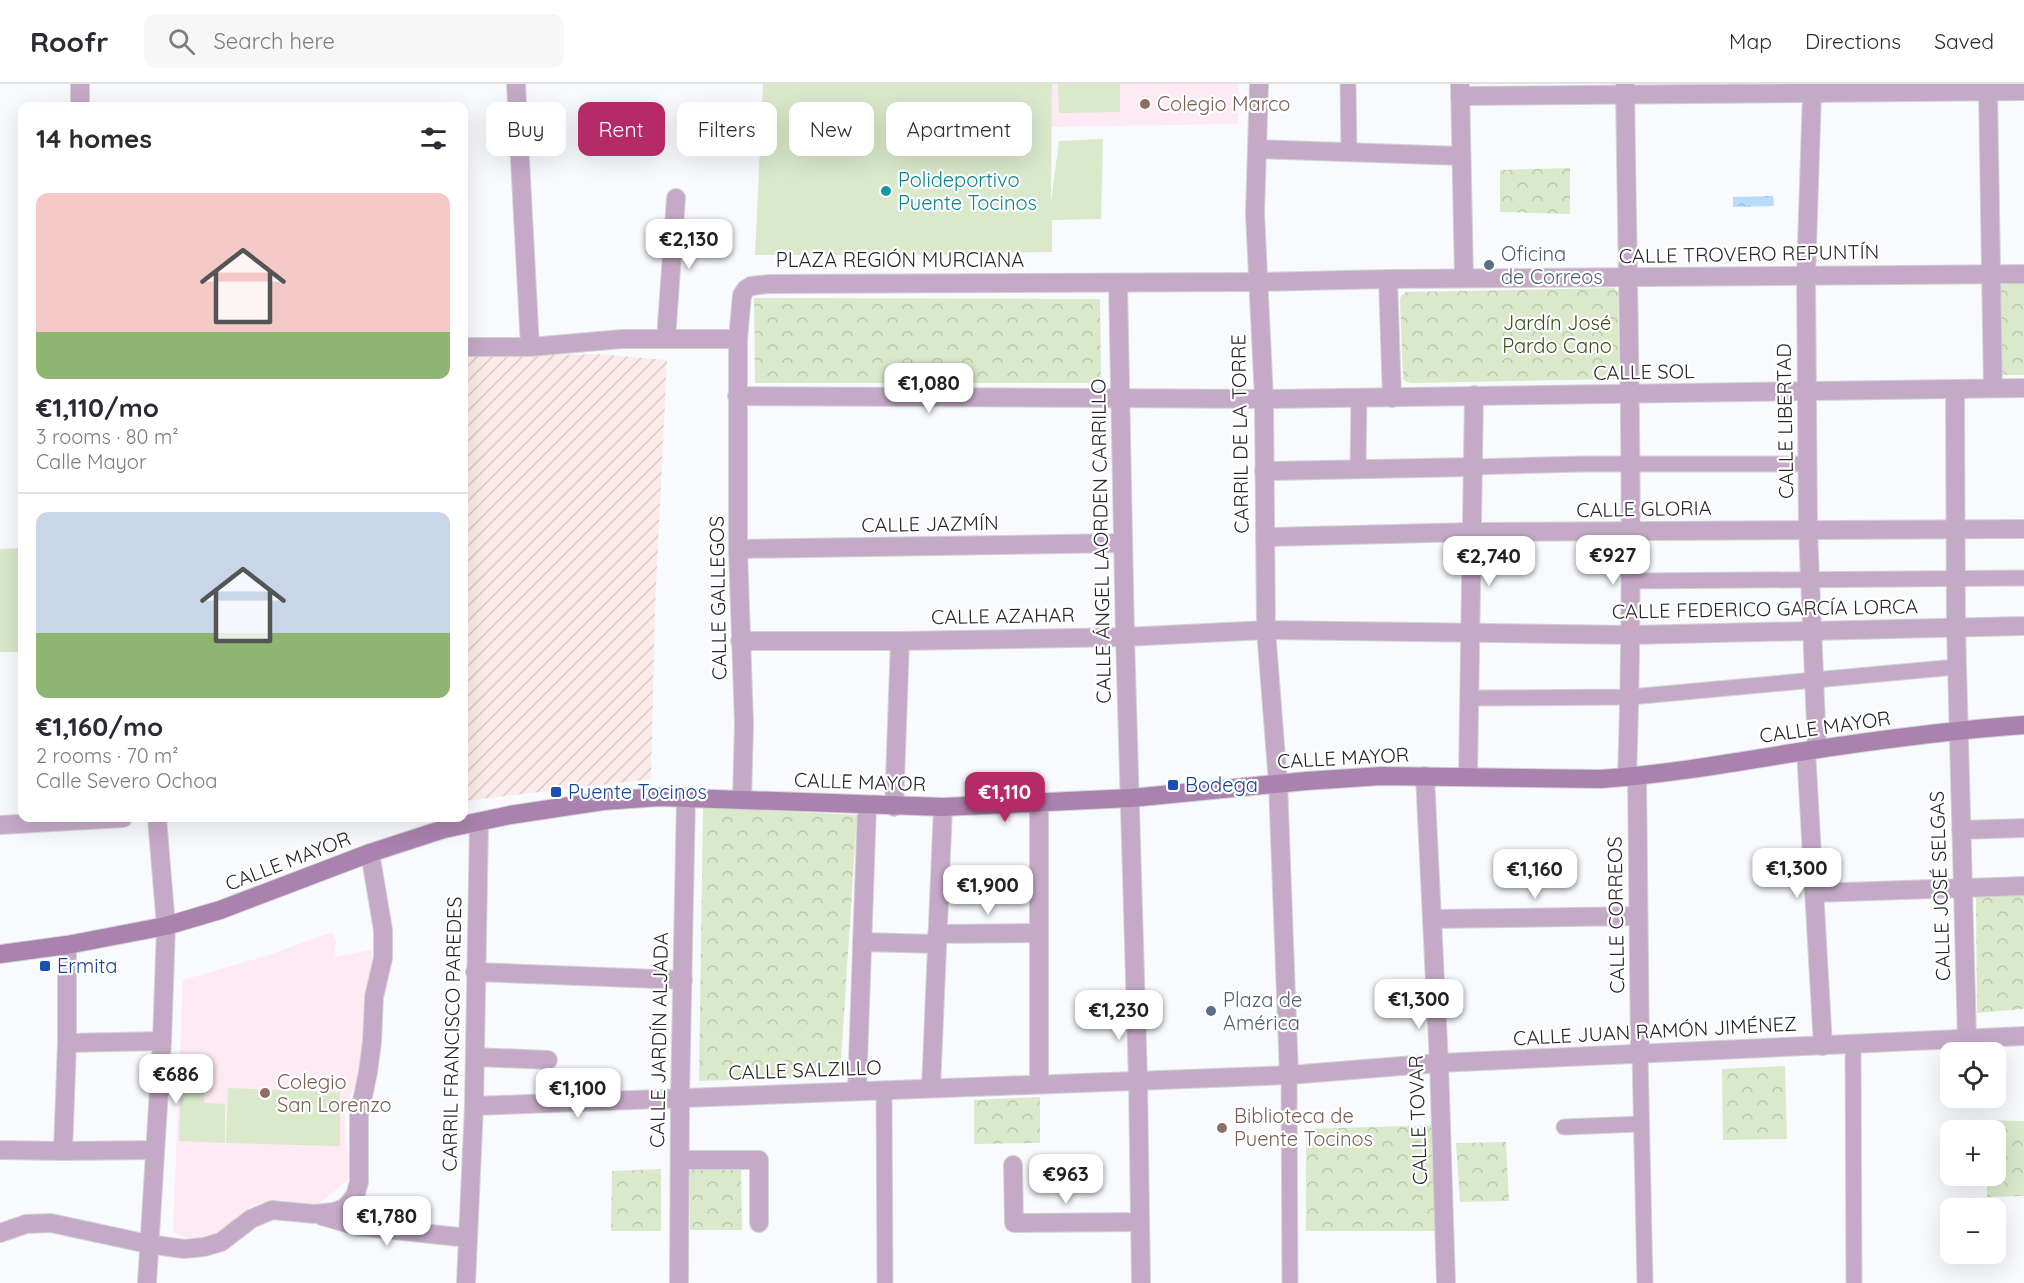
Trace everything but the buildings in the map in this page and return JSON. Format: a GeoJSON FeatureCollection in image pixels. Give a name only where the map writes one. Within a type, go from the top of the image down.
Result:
{"type":"FeatureCollection","features":[{"type":"Feature","properties":{"kind":"main road","name":"CALLE MAYOR"},"geometry":{"type":"LineString","coordinates":[[0,954],[67,945],[166,926],[220,910],[444,823],[479,822],[603,801],[660,796],[867,806],[943,807],[1131,798],[1343,778],[1425,776],[1572,780],[1632,777],[1812,750],[2024,725]]}},
{"type":"Feature","properties":{"kind":"street"},"geometry":{"type":"LineString","coordinates":[[80,84],[80,102]]}},
{"type":"Feature","properties":{"kind":"street"},"geometry":{"type":"LineString","coordinates":[[516,84],[530,346]]}},
{"type":"Feature","properties":{"kind":"street","name":"CARRIL DE LA TORRE"},"geometry":{"type":"LineString","coordinates":[[1259,84],[1255,213],[1264,399],[1266,630],[1278,783],[1288,1075]]}},
{"type":"Feature","properties":{"kind":"street"},"geometry":{"type":"LineString","coordinates":[[1348,84],[1349,152]]}},
{"type":"Feature","properties":{"kind":"street"},"geometry":{"type":"LineString","coordinates":[[1464,279],[1460,90],[1625,89],[1812,93],[2024,91]]}},
{"type":"Feature","properties":{"kind":"street","name":"CALLE CORREOS"},"geometry":{"type":"LineString","coordinates":[[1625,89],[1631,395],[1630,697],[1638,916],[1640,1054]]}},
{"type":"Feature","properties":{"kind":"street"},"geometry":{"type":"LineString","coordinates":[[1988,91],[1993,388]]}},
{"type":"Feature","properties":{"kind":"street","name":"CALLE LIBERTAD"},"geometry":{"type":"LineString","coordinates":[[1812,93],[1806,276],[1808,529],[1815,680],[1812,750],[1814,893],[1823,1046]]}},
{"type":"Feature","properties":{"kind":"street"},"geometry":{"type":"LineString","coordinates":[[1257,149],[1461,156]]}},
{"type":"Feature","properties":{"kind":"street"},"geometry":{"type":"LineString","coordinates":[[666,339],[676,198]]}},
{"type":"Feature","properties":{"kind":"street","name":"CALLE TROVERO REPUNTÍN"},"geometry":{"type":"LineString","coordinates":[[1258,282],[2024,274]]}},
{"type":"Feature","properties":{"kind":"street"},"geometry":{"type":"LineString","coordinates":[[1388,279],[1392,398]]}},
{"type":"Feature","properties":{"kind":"street","name":"PLAZA REGIÓN MURCIANA"},"geometry":{"type":"LineString","coordinates":[[737,396],[738,339],[742,295],[746,289],[758,284],[1258,282]]}},
{"type":"Feature","properties":{"kind":"street","name":"CALLE ÁNGEL LAORDEN CARRILLO"},"geometry":{"type":"LineString","coordinates":[[1118,283],[1141,1283]]}},
{"type":"Feature","properties":{"kind":"street"},"geometry":{"type":"LineString","coordinates":[[468,347],[530,346],[622,339],[738,339]]}},
{"type":"Feature","properties":{"kind":"street","name":"CALLE SOL"},"geometry":{"type":"LineString","coordinates":[[1264,399],[2024,388]]}},
{"type":"Feature","properties":{"kind":"street","name":"CALLE JOSÉ SELGAS"},"geometry":{"type":"LineString","coordinates":[[1955,390],[1956,668],[1967,1039]]}},
{"type":"Feature","properties":{"kind":"street"},"geometry":{"type":"LineString","coordinates":[[1468,777],[1474,395]]}},
{"type":"Feature","properties":{"kind":"street"},"geometry":{"type":"LineString","coordinates":[[737,396],[1264,399]]}},
{"type":"Feature","properties":{"kind":"street","name":"CALLE GALLEGOS"},"geometry":{"type":"LineString","coordinates":[[737,396],[738,549],[744,724],[742,800]]}},
{"type":"Feature","properties":{"kind":"street"},"geometry":{"type":"LineString","coordinates":[[1358,469],[1359,398]]}},
{"type":"Feature","properties":{"kind":"street"},"geometry":{"type":"LineString","coordinates":[[1264,471],[1631,464],[1808,464]]}},
{"type":"Feature","properties":{"kind":"street","name":"CALLE GLORIA"},"geometry":{"type":"LineString","coordinates":[[1265,537],[1472,532],[2024,529]]}},
{"type":"Feature","properties":{"kind":"street","name":"CALLE JAZMÍN"},"geometry":{"type":"LineString","coordinates":[[738,549],[1123,543]]}},
{"type":"Feature","properties":{"kind":"street"},"geometry":{"type":"LineString","coordinates":[[1631,581],[2024,578]]}},
{"type":"Feature","properties":{"kind":"street","name":"CALLE FEDERICO GARCÍA LORCA"},"geometry":{"type":"LineString","coordinates":[[1266,630],[1632,635],[2024,626]]}},
{"type":"Feature","properties":{"kind":"street","name":"CALLE AZAHAR"},"geometry":{"type":"LineString","coordinates":[[740,641],[1125,637],[1266,630]]}},
{"type":"Feature","properties":{"kind":"street"},"geometry":{"type":"LineString","coordinates":[[894,807],[900,641]]}},
{"type":"Feature","properties":{"kind":"street"},"geometry":{"type":"LineString","coordinates":[[1469,698],[1630,697],[1956,668]]}},
{"type":"Feature","properties":{"kind":"street","name":"CALLE TOVAR"},"geometry":{"type":"LineString","coordinates":[[1425,776],[1439,1063],[1446,1283]]}},
{"type":"Feature","properties":{"kind":"street","name":"CALLE JARDÍN ALJADA"},"geometry":{"type":"LineString","coordinates":[[680,1283],[680,1097],[686,797]]}},
{"type":"Feature","properties":{"kind":"street"},"geometry":{"type":"LineString","coordinates":[[1039,804],[1039,1084]]}},
{"type":"Feature","properties":{"kind":"street"},"geometry":{"type":"LineString","coordinates":[[857,1090],[867,806]]}},
{"type":"Feature","properties":{"kind":"street"},"geometry":{"type":"LineString","coordinates":[[931,1088],[943,807]]}},
{"type":"Feature","properties":{"kind":"street"},"geometry":{"type":"LineString","coordinates":[[0,825],[53,822]]}},
{"type":"Feature","properties":{"kind":"street"},"geometry":{"type":"LineString","coordinates":[[147,1283],[162,1041],[166,926],[157,822]]}},
{"type":"Feature","properties":{"kind":"street","name":"CARRIL FRANCISCO PAREDES"},"geometry":{"type":"LineString","coordinates":[[466,1283],[474,1106],[479,822]]}},
{"type":"Feature","properties":{"kind":"street"},"geometry":{"type":"LineString","coordinates":[[1961,830],[2024,828]]}},
{"type":"Feature","properties":{"kind":"street"},"geometry":{"type":"LineString","coordinates":[[314,1214],[334,1212],[345,1208],[355,1196],[359,1182],[359,1116],[368,1072],[374,997],[383,958],[383,930],[370,853]]}},
{"type":"Feature","properties":{"kind":"street"},"geometry":{"type":"LineString","coordinates":[[1814,893],[2024,886]]}},
{"type":"Feature","properties":{"kind":"street"},"geometry":{"type":"LineString","coordinates":[[1432,919],[1638,916]]}},
{"type":"Feature","properties":{"kind":"street"},"geometry":{"type":"LineString","coordinates":[[862,942],[1039,933]]}},
{"type":"Feature","properties":{"kind":"street"},"geometry":{"type":"LineString","coordinates":[[63,1151],[67,1043],[67,945]]}},
{"type":"Feature","properties":{"kind":"street"},"geometry":{"type":"LineString","coordinates":[[475,972],[683,980]]}},
{"type":"Feature","properties":{"kind":"street","name":"CALLE JUAN RAMÓN JIMÉNEZ"},"geometry":{"type":"LineString","coordinates":[[1288,1075],[1439,1063],[2024,1036]]}},
{"type":"Feature","properties":{"kind":"street"},"geometry":{"type":"LineString","coordinates":[[67,1043],[162,1041]]}},
{"type":"Feature","properties":{"kind":"street"},"geometry":{"type":"LineString","coordinates":[[1853,1044],[1854,1283]]}},
{"type":"Feature","properties":{"kind":"street"},"geometry":{"type":"LineString","coordinates":[[1640,1054],[1645,1283]]}},
{"type":"Feature","properties":{"kind":"street"},"geometry":{"type":"LineString","coordinates":[[475,1057],[548,1060]]}},
{"type":"Feature","properties":{"kind":"street"},"geometry":{"type":"LineString","coordinates":[[1138,1080],[1288,1075],[1290,1283]]}},
{"type":"Feature","properties":{"kind":"street","name":"CALLE SALZILLO"},"geometry":{"type":"LineString","coordinates":[[474,1106],[1138,1080]]}},
{"type":"Feature","properties":{"kind":"street"},"geometry":{"type":"LineString","coordinates":[[884,1090],[885,1283]]}},
{"type":"Feature","properties":{"kind":"street"},"geometry":{"type":"LineString","coordinates":[[1564,1127],[1641,1124]]}},
{"type":"Feature","properties":{"kind":"street"},"geometry":{"type":"LineString","coordinates":[[0,1150],[155,1150]]}},
{"type":"Feature","properties":{"kind":"street"},"geometry":{"type":"LineString","coordinates":[[680,1160],[759,1160],[759,1223]]}},
{"type":"Feature","properties":{"kind":"street"},"geometry":{"type":"LineString","coordinates":[[1013,1165],[1014,1223],[1140,1222]]}},
{"type":"Feature","properties":{"kind":"street"},"geometry":{"type":"LineString","coordinates":[[0,1233],[26,1224],[51,1223],[148,1244],[184,1249],[221,1242],[251,1219],[272,1210],[314,1214],[357,1226],[468,1238]]}},
{"type":"Feature","properties":{"kind":"shaded area","name":"Colegio Marco"},"geometry":{"type":"Polygon","coordinates":[[[1052,84],[1239,84],[1238,124],[1052,127],[1052,84]]]}},
{"type":"Feature","properties":{"kind":"shaded area"},"geometry":{"type":"Polygon","coordinates":[[[597,354],[667,360],[655,606],[651,779],[468,801],[468,357],[597,354]]]}},
{"type":"Feature","properties":{"kind":"shaded area","name":"Colegio San Lorenzo"},"geometry":{"type":"Polygon","coordinates":[[[332,932],[336,943],[334,949],[336,957],[371,950],[374,963],[363,999],[363,1021],[367,1040],[364,1065],[345,1109],[346,1147],[350,1160],[349,1179],[320,1203],[310,1205],[279,1200],[254,1204],[229,1225],[208,1238],[190,1239],[173,1232],[183,980],[269,955],[332,932]]]}},
{"type":"Feature","properties":{"kind":"green space"},"geometry":{"type":"Polygon","coordinates":[[[763,84],[1052,84],[1051,202],[1059,141],[1103,139],[1101,219],[1052,220],[1052,252],[959,255],[755,255],[760,156],[777,156],[777,102],[762,102],[763,84]]]}},
{"type":"Feature","properties":{"kind":"green space"},"geometry":{"type":"Polygon","coordinates":[[[1058,84],[1120,84],[1120,112],[1059,113],[1058,84]]]}},
{"type":"Feature","properties":{"kind":"green space"},"geometry":{"type":"Polygon","coordinates":[[[1570,168],[1570,214],[1500,212],[1500,170],[1570,168]]]}},
{"type":"Feature","properties":{"kind":"green space"},"geometry":{"type":"Polygon","coordinates":[[[1995,283],[2024,283],[2024,375],[1997,375],[1995,283]]]}},
{"type":"Feature","properties":{"kind":"green space","name":"Jardín José Pardo Cano"},"geometry":{"type":"Polygon","coordinates":[[[1614,288],[1618,292],[1619,373],[1615,379],[1411,383],[1403,378],[1400,299],[1406,292],[1614,288]]]}},
{"type":"Feature","properties":{"kind":"green space"},"geometry":{"type":"Polygon","coordinates":[[[754,298],[1100,299],[1101,383],[755,383],[754,298]]]}},
{"type":"Feature","properties":{"kind":"green space"},"geometry":{"type":"Polygon","coordinates":[[[18,548],[18,652],[0,652],[0,549],[18,548]]]}},
{"type":"Feature","properties":{"kind":"green space"},"geometry":{"type":"Polygon","coordinates":[[[703,807],[857,815],[840,1076],[699,1081],[703,807]]]}},
{"type":"Feature","properties":{"kind":"green space"},"geometry":{"type":"Polygon","coordinates":[[[2024,893],[2024,1009],[1977,1013],[1976,894],[2024,893]]]}},
{"type":"Feature","properties":{"kind":"green space"},"geometry":{"type":"Polygon","coordinates":[[[1785,1066],[1787,1139],[1723,1140],[1722,1069],[1785,1066]]]}},
{"type":"Feature","properties":{"kind":"green space"},"geometry":{"type":"Polygon","coordinates":[[[181,1085],[205,1086],[204,1103],[225,1104],[225,1143],[179,1141],[181,1085]]]}},
{"type":"Feature","properties":{"kind":"green space"},"geometry":{"type":"Polygon","coordinates":[[[228,1088],[340,1092],[340,1146],[226,1143],[228,1088]]]}},
{"type":"Feature","properties":{"kind":"green space"},"geometry":{"type":"Polygon","coordinates":[[[1040,1097],[1040,1143],[974,1144],[974,1100],[1040,1097]]]}},
{"type":"Feature","properties":{"kind":"green space"},"geometry":{"type":"Polygon","coordinates":[[[2006,1121],[2024,1121],[2024,1196],[1987,1197],[1987,1186],[2006,1186],[2006,1121]]]}},
{"type":"Feature","properties":{"kind":"green space"},"geometry":{"type":"Polygon","coordinates":[[[1436,1125],[1439,1231],[1306,1231],[1306,1129],[1436,1125]]]}},
{"type":"Feature","properties":{"kind":"green space"},"geometry":{"type":"Polygon","coordinates":[[[1506,1142],[1509,1201],[1460,1202],[1456,1143],[1506,1142]]]}},
{"type":"Feature","properties":{"kind":"green space"},"geometry":{"type":"Polygon","coordinates":[[[741,1166],[742,1230],[690,1230],[689,1169],[741,1166]]]}},
{"type":"Feature","properties":{"kind":"green space"},"geometry":{"type":"Polygon","coordinates":[[[661,1169],[661,1231],[611,1231],[612,1171],[661,1169]]]}},
{"type":"Feature","properties":{"kind":"water"},"geometry":{"type":"Polygon","coordinates":[[[1773,196],[1774,206],[1733,207],[1733,197],[1773,196]]]}},
{"type":"Feature","properties":{"kind":"place","name":"Colegio Marco"},"geometry":{"type":"Point","coordinates":[1145,104]}},
{"type":"Feature","properties":{"kind":"place","name":"Polideportivo Puente Tocinos"},"geometry":{"type":"Point","coordinates":[886,191]}},
{"type":"Feature","properties":{"kind":"place","name":"Oficina de Correos"},"geometry":{"type":"Point","coordinates":[1489,265]}},
{"type":"Feature","properties":{"kind":"place","name":"Bodega"},"geometry":{"type":"Point","coordinates":[1173,785]}},
{"type":"Feature","properties":{"kind":"place","name":"Puente Tocinos"},"geometry":{"type":"Point","coordinates":[556,792]}},
{"type":"Feature","properties":{"kind":"place","name":"Ermita"},"geometry":{"type":"Point","coordinates":[45,966]}},
{"type":"Feature","properties":{"kind":"place","name":"Plaza de América"},"geometry":{"type":"Point","coordinates":[1211,1011]}},
{"type":"Feature","properties":{"kind":"place","name":"Colegio San Lorenzo"},"geometry":{"type":"Point","coordinates":[265,1093]}},
{"type":"Feature","properties":{"kind":"place","name":"Biblioteca de Puente Tocinos"},"geometry":{"type":"Point","coordinates":[1222,1128]}}]}
